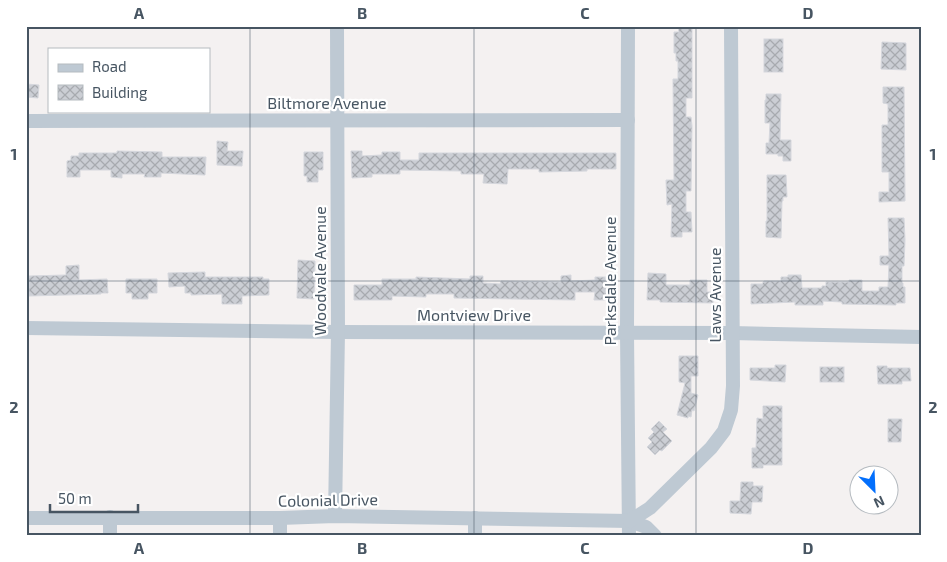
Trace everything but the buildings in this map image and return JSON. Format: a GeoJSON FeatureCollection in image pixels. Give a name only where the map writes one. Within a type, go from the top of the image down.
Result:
{"type":"FeatureCollection","features":[{"type":"Feature","properties":{"kind":"street","name":"Woodvale Avenue"},"geometry":{"type":"LineString","coordinates":[[335,516],[338,332],[337,26]]}},
{"type":"Feature","properties":{"kind":"street","name":"Parksdale Avenue"},"geometry":{"type":"LineString","coordinates":[[628,26],[627,333],[629,536]]}},
{"type":"Feature","properties":{"kind":"street","name":"Laws Avenue"},"geometry":{"type":"LineString","coordinates":[[630,520],[650,508],[711,448],[724,431],[731,410],[734,386],[732,333],[731,26]]}},
{"type":"Feature","properties":{"kind":"street","name":"Biltmore Avenue"},"geometry":{"type":"LineString","coordinates":[[26,121],[628,120]]}},
{"type":"Feature","properties":{"kind":"street","name":"Montview Drive"},"geometry":{"type":"LineString","coordinates":[[26,328],[338,332],[732,333],[921,337]]}},
{"type":"Feature","properties":{"kind":"street","name":"Colonial Drive"},"geometry":{"type":"LineString","coordinates":[[26,518],[280,518],[335,516],[630,520]]}},
{"type":"Feature","properties":{"kind":"street"},"geometry":{"type":"LineString","coordinates":[[110,517],[110,536]]}},
{"type":"Feature","properties":{"kind":"street"},"geometry":{"type":"LineString","coordinates":[[280,518],[280,536]]}},
{"type":"Feature","properties":{"kind":"street"},"geometry":{"type":"LineString","coordinates":[[475,518],[475,536]]}},
{"type":"Feature","properties":{"kind":"street"},"geometry":{"type":"LineString","coordinates":[[630,520],[646,527],[655,536]]}}]}
